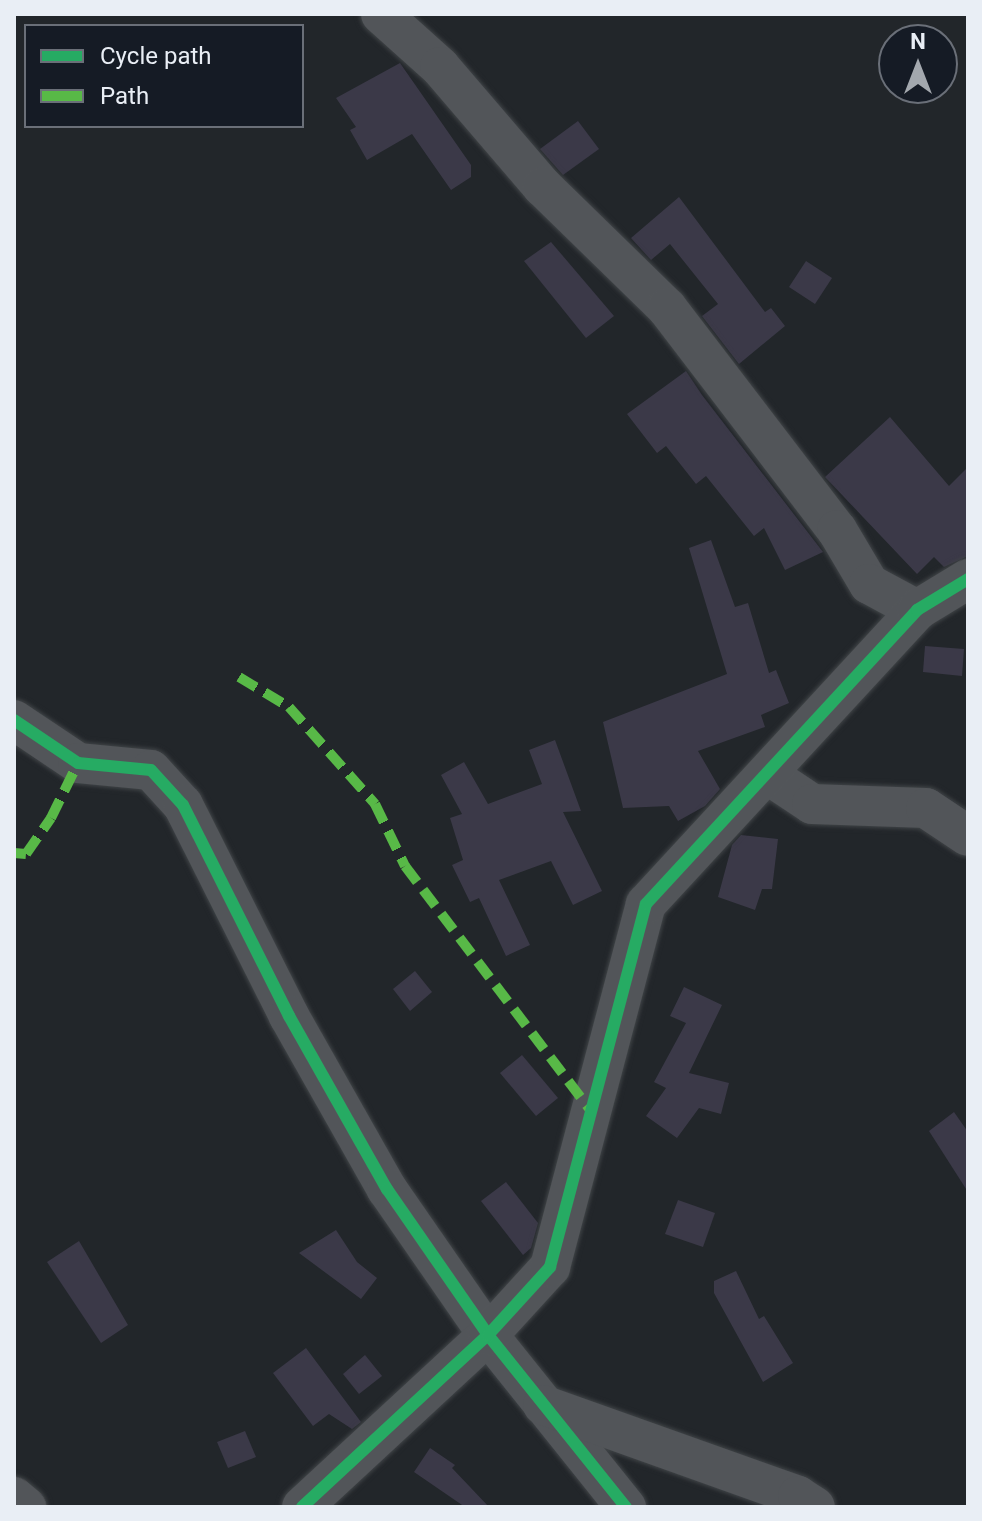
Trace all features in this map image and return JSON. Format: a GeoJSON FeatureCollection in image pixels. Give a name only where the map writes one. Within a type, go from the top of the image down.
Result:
{"type":"FeatureCollection","features":[{"type":"Feature","properties":{"kind":"street"},"geometry":{"type":"LineString","coordinates":[[381,14],[440,67],[543,187],[667,308],[837,530],[869,584],[917,610]]}},
{"type":"Feature","properties":{"kind":"street"},"geometry":{"type":"LineString","coordinates":[[302,1507],[488,1335],[550,1267],[646,904],[917,610],[968,579]]}},
{"type":"Feature","properties":{"kind":"street"},"geometry":{"type":"LineString","coordinates":[[14,720],[78,763],[151,770],[183,805],[289,1016],[387,1189],[488,1335],[626,1507]]}},
{"type":"Feature","properties":{"kind":"street"},"geometry":{"type":"LineString","coordinates":[[767,774],[812,804],[926,808],[968,836]]}},
{"type":"Feature","properties":{"kind":"street"},"geometry":{"type":"LineString","coordinates":[[543,1405],[798,1496],[815,1507]]}},
{"type":"Feature","properties":{"kind":"street"},"geometry":{"type":"LineString","coordinates":[[14,1497],[26,1507]]}},
{"type":"Feature","properties":{"kind":"building"},"geometry":{"type":"Polygon","coordinates":[[[400,63],[471,165],[471,177],[451,190],[412,134],[367,160],[350,130],[356,127],[336,98],[400,63]]]}},
{"type":"Feature","properties":{"kind":"building"},"geometry":{"type":"Polygon","coordinates":[[[578,121],[599,149],[563,175],[540,149],[578,121]]]}},
{"type":"Feature","properties":{"kind":"building"},"geometry":{"type":"Polygon","coordinates":[[[679,197],[765,312],[771,308],[785,326],[739,364],[702,316],[718,304],[670,244],[651,260],[631,238],[679,197]]]}},
{"type":"Feature","properties":{"kind":"building"},"geometry":{"type":"Polygon","coordinates":[[[551,242],[614,316],[586,338],[524,261],[551,242]]]}},
{"type":"Feature","properties":{"kind":"building"},"geometry":{"type":"Polygon","coordinates":[[[806,261],[832,278],[815,304],[789,287],[806,261]]]}},
{"type":"Feature","properties":{"kind":"building"},"geometry":{"type":"Polygon","coordinates":[[[686,371],[823,552],[785,570],[764,528],[754,536],[706,476],[696,484],[666,446],[657,453],[627,414],[686,371]]]}},
{"type":"Feature","properties":{"kind":"building"},"geometry":{"type":"Polygon","coordinates":[[[890,417],[949,486],[968,467],[968,556],[944,567],[934,557],[917,574],[825,477],[890,417]]]}},
{"type":"Feature","properties":{"kind":"building"},"geometry":{"type":"Polygon","coordinates":[[[711,540],[735,607],[748,603],[769,673],[776,670],[789,703],[761,715],[765,727],[698,751],[720,789],[705,806],[678,821],[669,806],[623,808],[603,722],[727,674],[689,548],[711,540]]]}},
{"type":"Feature","properties":{"kind":"building"},"geometry":{"type":"Polygon","coordinates":[[[925,646],[964,649],[962,676],[923,672],[925,646]]]}},
{"type":"Feature","properties":{"kind":"building"},"geometry":{"type":"Polygon","coordinates":[[[555,740],[581,811],[563,812],[602,891],[573,905],[551,861],[499,880],[530,945],[506,956],[479,898],[470,902],[452,865],[463,860],[450,818],[462,814],[441,775],[464,762],[488,804],[542,784],[529,750],[555,740]]]}},
{"type":"Feature","properties":{"kind":"building"},"geometry":{"type":"Polygon","coordinates":[[[741,835],[778,839],[772,889],[762,889],[755,910],[718,897],[732,845],[741,835]]]}},
{"type":"Feature","properties":{"kind":"building"},"geometry":{"type":"Polygon","coordinates":[[[415,971],[432,992],[410,1011],[393,989],[415,971]]]}},
{"type":"Feature","properties":{"kind":"building"},"geometry":{"type":"Polygon","coordinates":[[[684,987],[722,1005],[689,1073],[729,1083],[721,1114],[699,1108],[677,1138],[646,1116],[666,1088],[654,1082],[686,1023],[670,1016],[684,987]]]}},
{"type":"Feature","properties":{"kind":"building"},"geometry":{"type":"Polygon","coordinates":[[[522,1055],[558,1098],[536,1116],[500,1073],[522,1055]]]}},
{"type":"Feature","properties":{"kind":"building"},"geometry":{"type":"Polygon","coordinates":[[[954,1112],[968,1132],[968,1192],[929,1131],[954,1112]]]}},
{"type":"Feature","properties":{"kind":"building"},"geometry":{"type":"Polygon","coordinates":[[[506,1182],[538,1223],[531,1248],[523,1255],[481,1201],[506,1182]]]}},
{"type":"Feature","properties":{"kind":"building"},"geometry":{"type":"Polygon","coordinates":[[[678,1200],[715,1213],[703,1247],[665,1234],[678,1200]]]}},
{"type":"Feature","properties":{"kind":"building"},"geometry":{"type":"Polygon","coordinates":[[[336,1230],[357,1262],[377,1278],[361,1299],[299,1253],[336,1230]]]}},
{"type":"Feature","properties":{"kind":"building"},"geometry":{"type":"Polygon","coordinates":[[[79,1241],[128,1325],[101,1343],[47,1262],[79,1241]]]}},
{"type":"Feature","properties":{"kind":"building"},"geometry":{"type":"Polygon","coordinates":[[[736,1271],[759,1319],[764,1316],[793,1363],[763,1382],[714,1293],[714,1281],[736,1271]]]}},
{"type":"Feature","properties":{"kind":"building"},"geometry":{"type":"Polygon","coordinates":[[[306,1348],[361,1422],[352,1429],[329,1414],[313,1426],[273,1373],[306,1348]]]}},
{"type":"Feature","properties":{"kind":"building"},"geometry":{"type":"Polygon","coordinates":[[[365,1355],[382,1376],[359,1394],[343,1374],[365,1355]]]}},
{"type":"Feature","properties":{"kind":"building"},"geometry":{"type":"Polygon","coordinates":[[[245,1431],[256,1457],[228,1468],[217,1442],[245,1431]]]}},
{"type":"Feature","properties":{"kind":"building"},"geometry":{"type":"Polygon","coordinates":[[[430,1448],[455,1465],[452,1468],[489,1507],[465,1507],[414,1472],[430,1448]]]}},
{"type":"Feature","properties":{"kind":"marked path"},"geometry":{"type":"LineString","coordinates":[[239,677],[289,707],[375,804],[405,866],[591,1111]]}},
{"type":"Feature","properties":{"kind":"marked path"},"geometry":{"type":"LineString","coordinates":[[14,853],[26,854],[51,818],[78,763]]}},
{"type":"Feature","properties":{"kind":"cycle path"},"geometry":{"type":"LineString","coordinates":[[302,1507],[488,1335],[550,1267],[646,904],[917,610],[968,579]]}},
{"type":"Feature","properties":{"kind":"cycle path"},"geometry":{"type":"LineString","coordinates":[[14,720],[78,763],[151,770],[183,805],[289,1016],[387,1189],[488,1335],[626,1507]]}}]}
